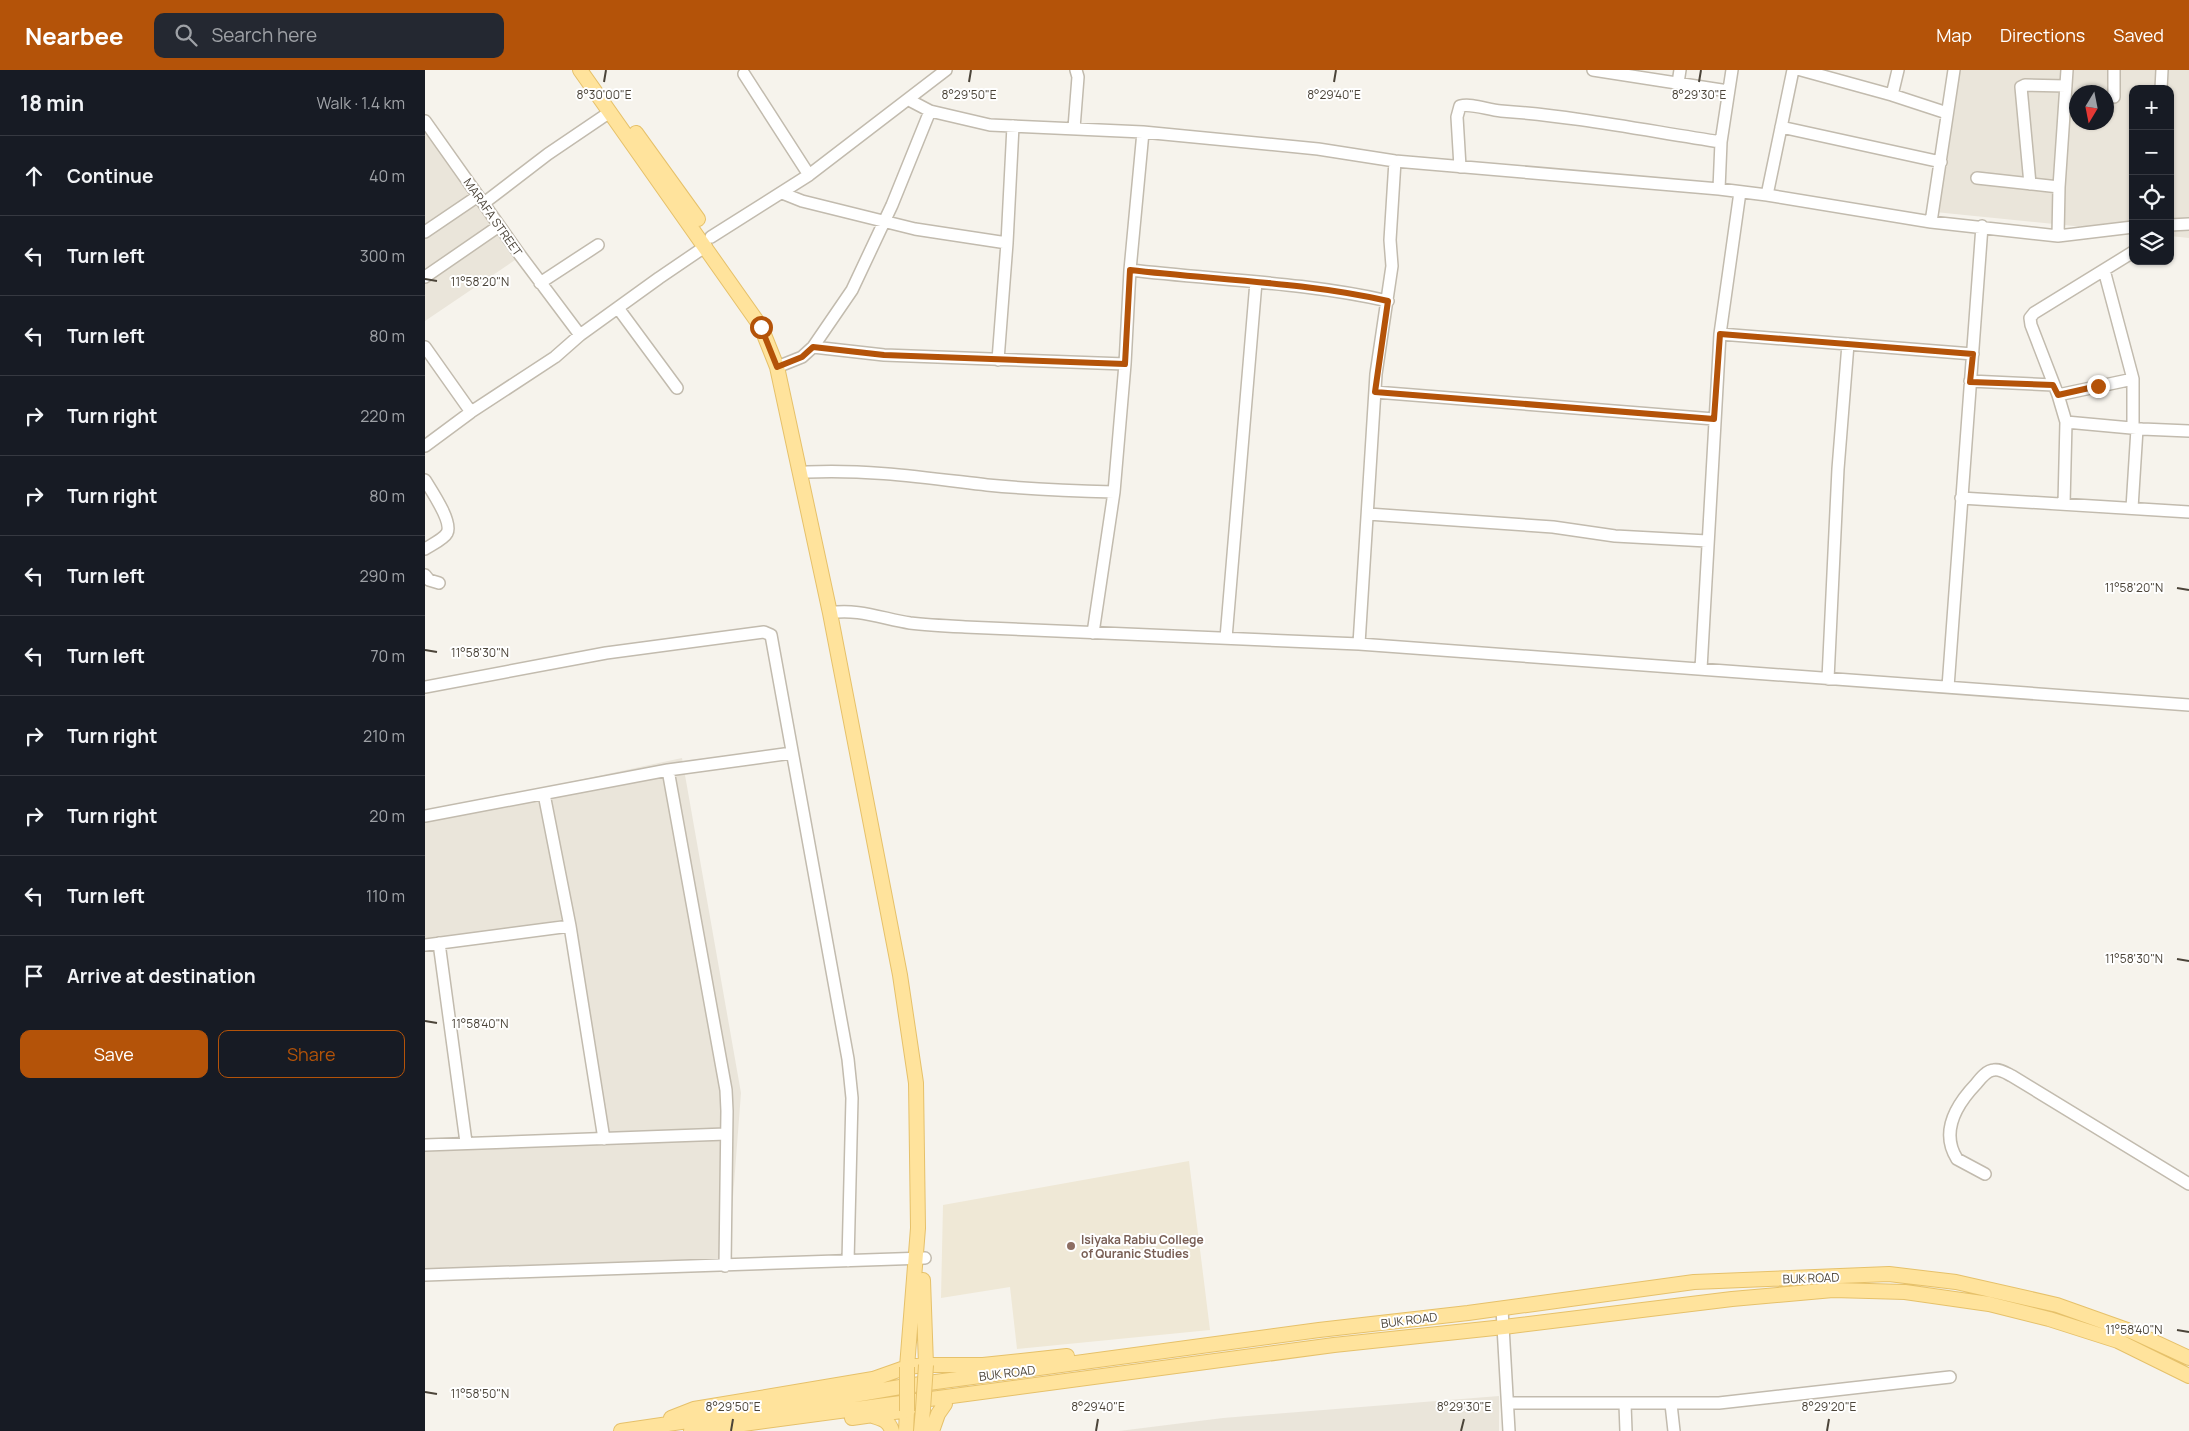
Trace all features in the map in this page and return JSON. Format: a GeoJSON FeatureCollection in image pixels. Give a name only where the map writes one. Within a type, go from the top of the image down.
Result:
{"type":"FeatureCollection","features":[{"type":"Feature","properties":{"kind":"main road"},"geometry":{"type":"LineString","coordinates":[[580,70],[769,323],[807,472],[868,791],[909,974],[924,1082],[927,1155],[920,1258],[907,1367],[906,1431]]}},
{"type":"Feature","properties":{"kind":"main road"},"geometry":{"type":"LineString","coordinates":[[590,70],[709,242]]}},
{"type":"Feature","properties":{"kind":"main road"},"geometry":{"type":"LineString","coordinates":[[781,366],[834,613]]}},
{"type":"Feature","properties":{"kind":"main road"},"geometry":{"type":"LineString","coordinates":[[920,1258],[926,1365],[921,1431]]}},
{"type":"Feature","properties":{"kind":"main road","name":"BUK ROAD"},"geometry":{"type":"LineString","coordinates":[[621,1431],[796,1405],[906,1386],[1319,1330],[1502,1309],[1693,1282],[1889,1274],[1956,1282],[2057,1305],[2133,1332],[2189,1358]]}},
{"type":"Feature","properties":{"kind":"main road","name":"BUK ROAD"},"geometry":{"type":"LineString","coordinates":[[691,1431],[1334,1345],[1504,1327],[1732,1299],[1833,1290],[1905,1292],[1989,1304],[2049,1319],[2118,1341],[2189,1376]]}},
{"type":"Feature","properties":{"kind":"main road"},"geometry":{"type":"LineString","coordinates":[[660,1424],[694,1409],[873,1379],[907,1367],[983,1365],[1165,1345],[1182,1350]]}},
{"type":"Feature","properties":{"kind":"main road"},"geometry":{"type":"LineString","coordinates":[[752,1431],[817,1421],[923,1409],[1009,1393],[1184,1369],[1202,1362]]}},
{"type":"Feature","properties":{"kind":"main road"},"geometry":{"type":"LineString","coordinates":[[932,1431],[938,1414],[945,1404]]}},
{"type":"Feature","properties":{"kind":"main road"},"geometry":{"type":"LineString","coordinates":[[873,1416],[883,1419],[888,1429]]}},
{"type":"Feature","properties":{"kind":"street"},"geometry":{"type":"LineString","coordinates":[[425,446],[471,412],[555,358],[580,335],[709,242],[734,221],[782,194],[809,175],[946,70]]}},
{"type":"Feature","properties":{"kind":"street"},"geometry":{"type":"LineString","coordinates":[[1075,70],[1078,77],[1075,128]]}},
{"type":"Feature","properties":{"kind":"street"},"geometry":{"type":"LineString","coordinates":[[1593,70],[1728,91]]}},
{"type":"Feature","properties":{"kind":"street"},"geometry":{"type":"LineString","coordinates":[[1678,83],[1680,70]]}},
{"type":"Feature","properties":{"kind":"street"},"geometry":{"type":"LineString","coordinates":[[1719,189],[1721,142],[1732,70]]}},
{"type":"Feature","properties":{"kind":"street"},"geometry":{"type":"LineString","coordinates":[[1767,195],[1793,70]]}},
{"type":"Feature","properties":{"kind":"street"},"geometry":{"type":"LineString","coordinates":[[1801,70],[1892,95],[1947,113]]}},
{"type":"Feature","properties":{"kind":"street"},"geometry":{"type":"LineString","coordinates":[[1892,95],[1898,70]]}},
{"type":"Feature","properties":{"kind":"street"},"geometry":{"type":"LineString","coordinates":[[1931,222],[1954,70]]}},
{"type":"Feature","properties":{"kind":"street"},"geometry":{"type":"LineString","coordinates":[[2059,236],[2059,187],[2067,70]]}},
{"type":"Feature","properties":{"kind":"street"},"geometry":{"type":"LineString","coordinates":[[2114,70],[2114,85]]}},
{"type":"Feature","properties":{"kind":"street"},"geometry":{"type":"LineString","coordinates":[[2161,85],[2162,70]]}},
{"type":"Feature","properties":{"kind":"street"},"geometry":{"type":"LineString","coordinates":[[744,74],[809,175]]}},
{"type":"Feature","properties":{"kind":"street"},"geometry":{"type":"LineString","coordinates":[[2030,184],[2021,87],[2025,85],[2066,86]]}},
{"type":"Feature","properties":{"kind":"street"},"geometry":{"type":"LineString","coordinates":[[909,100],[930,111],[990,124],[1143,132],[1319,149],[1395,161],[1719,189],[1931,222],[1982,226],[2059,236],[2129,227]]}},
{"type":"Feature","properties":{"kind":"street"},"geometry":{"type":"LineString","coordinates":[[1460,166],[1457,116],[1460,106],[1465,105],[1485,109],[1531,113],[1721,142]]}},
{"type":"Feature","properties":{"kind":"street"},"geometry":{"type":"LineString","coordinates":[[781,366],[802,357],[813,347],[852,290],[884,221],[930,111]]}},
{"type":"Feature","properties":{"kind":"street"},"geometry":{"type":"LineString","coordinates":[[425,232],[481,199],[610,112]]}},
{"type":"Feature","properties":{"kind":"street","name":"MARAFA STREET"},"geometry":{"type":"LineString","coordinates":[[425,121],[540,283],[580,335]]}},
{"type":"Feature","properties":{"kind":"street"},"geometry":{"type":"LineString","coordinates":[[997,360],[1007,243],[1013,126]]}},
{"type":"Feature","properties":{"kind":"street"},"geometry":{"type":"LineString","coordinates":[[1781,127],[1941,162]]}},
{"type":"Feature","properties":{"kind":"street"},"geometry":{"type":"LineString","coordinates":[[1093,633],[1114,492],[1125,364],[1130,270],[1143,132]]}},
{"type":"Feature","properties":{"kind":"street"},"geometry":{"type":"LineString","coordinates":[[1359,644],[1375,392],[1393,266],[1389,240],[1395,161]]}},
{"type":"Feature","properties":{"kind":"street"},"geometry":{"type":"LineString","coordinates":[[1977,178],[2059,187]]}},
{"type":"Feature","properties":{"kind":"street"},"geometry":{"type":"LineString","coordinates":[[1701,669],[1720,334],[1739,192]]}},
{"type":"Feature","properties":{"kind":"street"},"geometry":{"type":"LineString","coordinates":[[782,194],[802,201],[915,229],[1007,243]]}},
{"type":"Feature","properties":{"kind":"street"},"geometry":{"type":"LineString","coordinates":[[2174,226],[2189,224]]}},
{"type":"Feature","properties":{"kind":"street"},"geometry":{"type":"LineString","coordinates":[[425,277],[499,226]]}},
{"type":"Feature","properties":{"kind":"street"},"geometry":{"type":"LineString","coordinates":[[1948,687],[1982,226]]}},
{"type":"Feature","properties":{"kind":"street"},"geometry":{"type":"LineString","coordinates":[[540,283],[597,245]]}},
{"type":"Feature","properties":{"kind":"street"},"geometry":{"type":"LineString","coordinates":[[2064,504],[2066,422],[2030,318],[2034,313],[2129,254]]}},
{"type":"Feature","properties":{"kind":"street"},"geometry":{"type":"LineString","coordinates":[[1130,270],[1256,282],[1361,295],[1388,301]]}},
{"type":"Feature","properties":{"kind":"street"},"geometry":{"type":"LineString","coordinates":[[2104,270],[2133,379],[2135,429],[2132,508]]}},
{"type":"Feature","properties":{"kind":"street"},"geometry":{"type":"LineString","coordinates":[[1226,638],[1256,282]]}},
{"type":"Feature","properties":{"kind":"street"},"geometry":{"type":"LineString","coordinates":[[618,308],[677,388]]}},
{"type":"Feature","properties":{"kind":"street"},"geometry":{"type":"LineString","coordinates":[[1720,334],[1973,354]]}},
{"type":"Feature","properties":{"kind":"street"},"geometry":{"type":"LineString","coordinates":[[1828,679],[1838,469],[1848,344]]}},
{"type":"Feature","properties":{"kind":"street"},"geometry":{"type":"LineString","coordinates":[[425,347],[471,412]]}},
{"type":"Feature","properties":{"kind":"street"},"geometry":{"type":"LineString","coordinates":[[813,347],[884,355],[1125,364]]}},
{"type":"Feature","properties":{"kind":"street"},"geometry":{"type":"LineString","coordinates":[[1970,382],[2055,390],[2133,379]]}},
{"type":"Feature","properties":{"kind":"street"},"geometry":{"type":"LineString","coordinates":[[1375,392],[1714,419]]}},
{"type":"Feature","properties":{"kind":"street"},"geometry":{"type":"LineString","coordinates":[[2066,422],[2135,429],[2189,431]]}},
{"type":"Feature","properties":{"kind":"street"},"geometry":{"type":"LineString","coordinates":[[807,472],[851,472],[929,477],[1035,489],[1114,492]]}},
{"type":"Feature","properties":{"kind":"street"},"geometry":{"type":"LineString","coordinates":[[425,480],[447,520],[448,531],[446,535],[425,549]]}},
{"type":"Feature","properties":{"kind":"street"},"geometry":{"type":"LineString","coordinates":[[1961,498],[2189,512]]}},
{"type":"Feature","properties":{"kind":"street"},"geometry":{"type":"LineString","coordinates":[[1368,514],[1553,527],[1615,536],[1707,541]]}},
{"type":"Feature","properties":{"kind":"street"},"geometry":{"type":"LineString","coordinates":[[425,575],[429,580],[439,583]]}},
{"type":"Feature","properties":{"kind":"street"},"geometry":{"type":"LineString","coordinates":[[834,613],[876,615],[908,623],[1359,644],[2189,705]]}},
{"type":"Feature","properties":{"kind":"street"},"geometry":{"type":"LineString","coordinates":[[425,686],[605,653],[767,632],[771,635],[848,1059],[852,1098],[848,1261]]}},
{"type":"Feature","properties":{"kind":"street"},"geometry":{"type":"LineString","coordinates":[[425,816],[668,770],[792,753]]}},
{"type":"Feature","properties":{"kind":"street"},"geometry":{"type":"LineString","coordinates":[[668,770],[726,1090],[725,1266]]}},
{"type":"Feature","properties":{"kind":"street"},"geometry":{"type":"LineString","coordinates":[[544,794],[570,926],[604,1139]]}},
{"type":"Feature","properties":{"kind":"street"},"geometry":{"type":"LineString","coordinates":[[425,945],[570,926]]}},
{"type":"Feature","properties":{"kind":"street"},"geometry":{"type":"LineString","coordinates":[[439,943],[466,1142]]}},
{"type":"Feature","properties":{"kind":"street"},"geometry":{"type":"LineString","coordinates":[[1985,1174],[1957,1159],[1949,1137],[1959,1103],[1988,1071],[1993,1070],[2012,1076],[2189,1184]]}},
{"type":"Feature","properties":{"kind":"street"},"geometry":{"type":"LineString","coordinates":[[425,1145],[466,1142],[726,1134]]}},
{"type":"Feature","properties":{"kind":"street"},"geometry":{"type":"LineString","coordinates":[[425,1275],[920,1258]]}},
{"type":"Feature","properties":{"kind":"street"},"geometry":{"type":"LineString","coordinates":[[1502,1309],[1509,1431]]}},
{"type":"Feature","properties":{"kind":"street"},"geometry":{"type":"LineString","coordinates":[[1508,1404],[1719,1403],[1950,1377]]}},
{"type":"Feature","properties":{"kind":"street"},"geometry":{"type":"LineString","coordinates":[[1625,1404],[1626,1431]]}},
{"type":"Feature","properties":{"kind":"street"},"geometry":{"type":"LineString","coordinates":[[1671,1404],[1674,1431]]}},
{"type":"Feature","properties":{"kind":"shaded area"},"geometry":{"type":"Polygon","coordinates":[[[1956,70],[2189,70],[2189,238],[2174,236],[2174,85],[2129,85],[2129,232],[1935,212],[1956,70]]]}},
{"type":"Feature","properties":{"kind":"shaded area"},"geometry":{"type":"Polygon","coordinates":[[[425,116],[524,254],[425,321],[425,116]]]}},
{"type":"Feature","properties":{"kind":"shaded area"},"geometry":{"type":"Polygon","coordinates":[[[682,758],[741,1093],[728,1262],[425,1272],[425,1142],[602,1135],[575,917],[425,946],[425,813],[682,758]]]}},
{"type":"Feature","properties":{"kind":"shaded area","name":"Isiyaka Rabiu College of Quranic Studies"},"geometry":{"type":"Polygon","coordinates":[[[1189,1161],[1210,1330],[1017,1349],[1010,1287],[941,1298],[943,1205],[1189,1161]]]}},
{"type":"Feature","properties":{"kind":"shaded area"},"geometry":{"type":"Polygon","coordinates":[[[1499,1396],[1499,1431],[1119,1431],[1223,1418],[1499,1396]]]}},
{"type":"Feature","properties":{"kind":"place","name":"Isiyaka Rabiu College of Quranic Studies"},"geometry":{"type":"Point","coordinates":[1071,1246]}},
{"type":"Feature","properties":{"kind":"route"},"geometry":{"type":"LineString","coordinates":[[761,327],[777,367],[802,357],[813,347],[884,355],[1125,364],[1130,270],[1312,288],[1388,301],[1375,392],[1714,419],[1720,334],[1973,354],[1970,382],[2053,385],[2058,395],[2098,386]]}}]}
